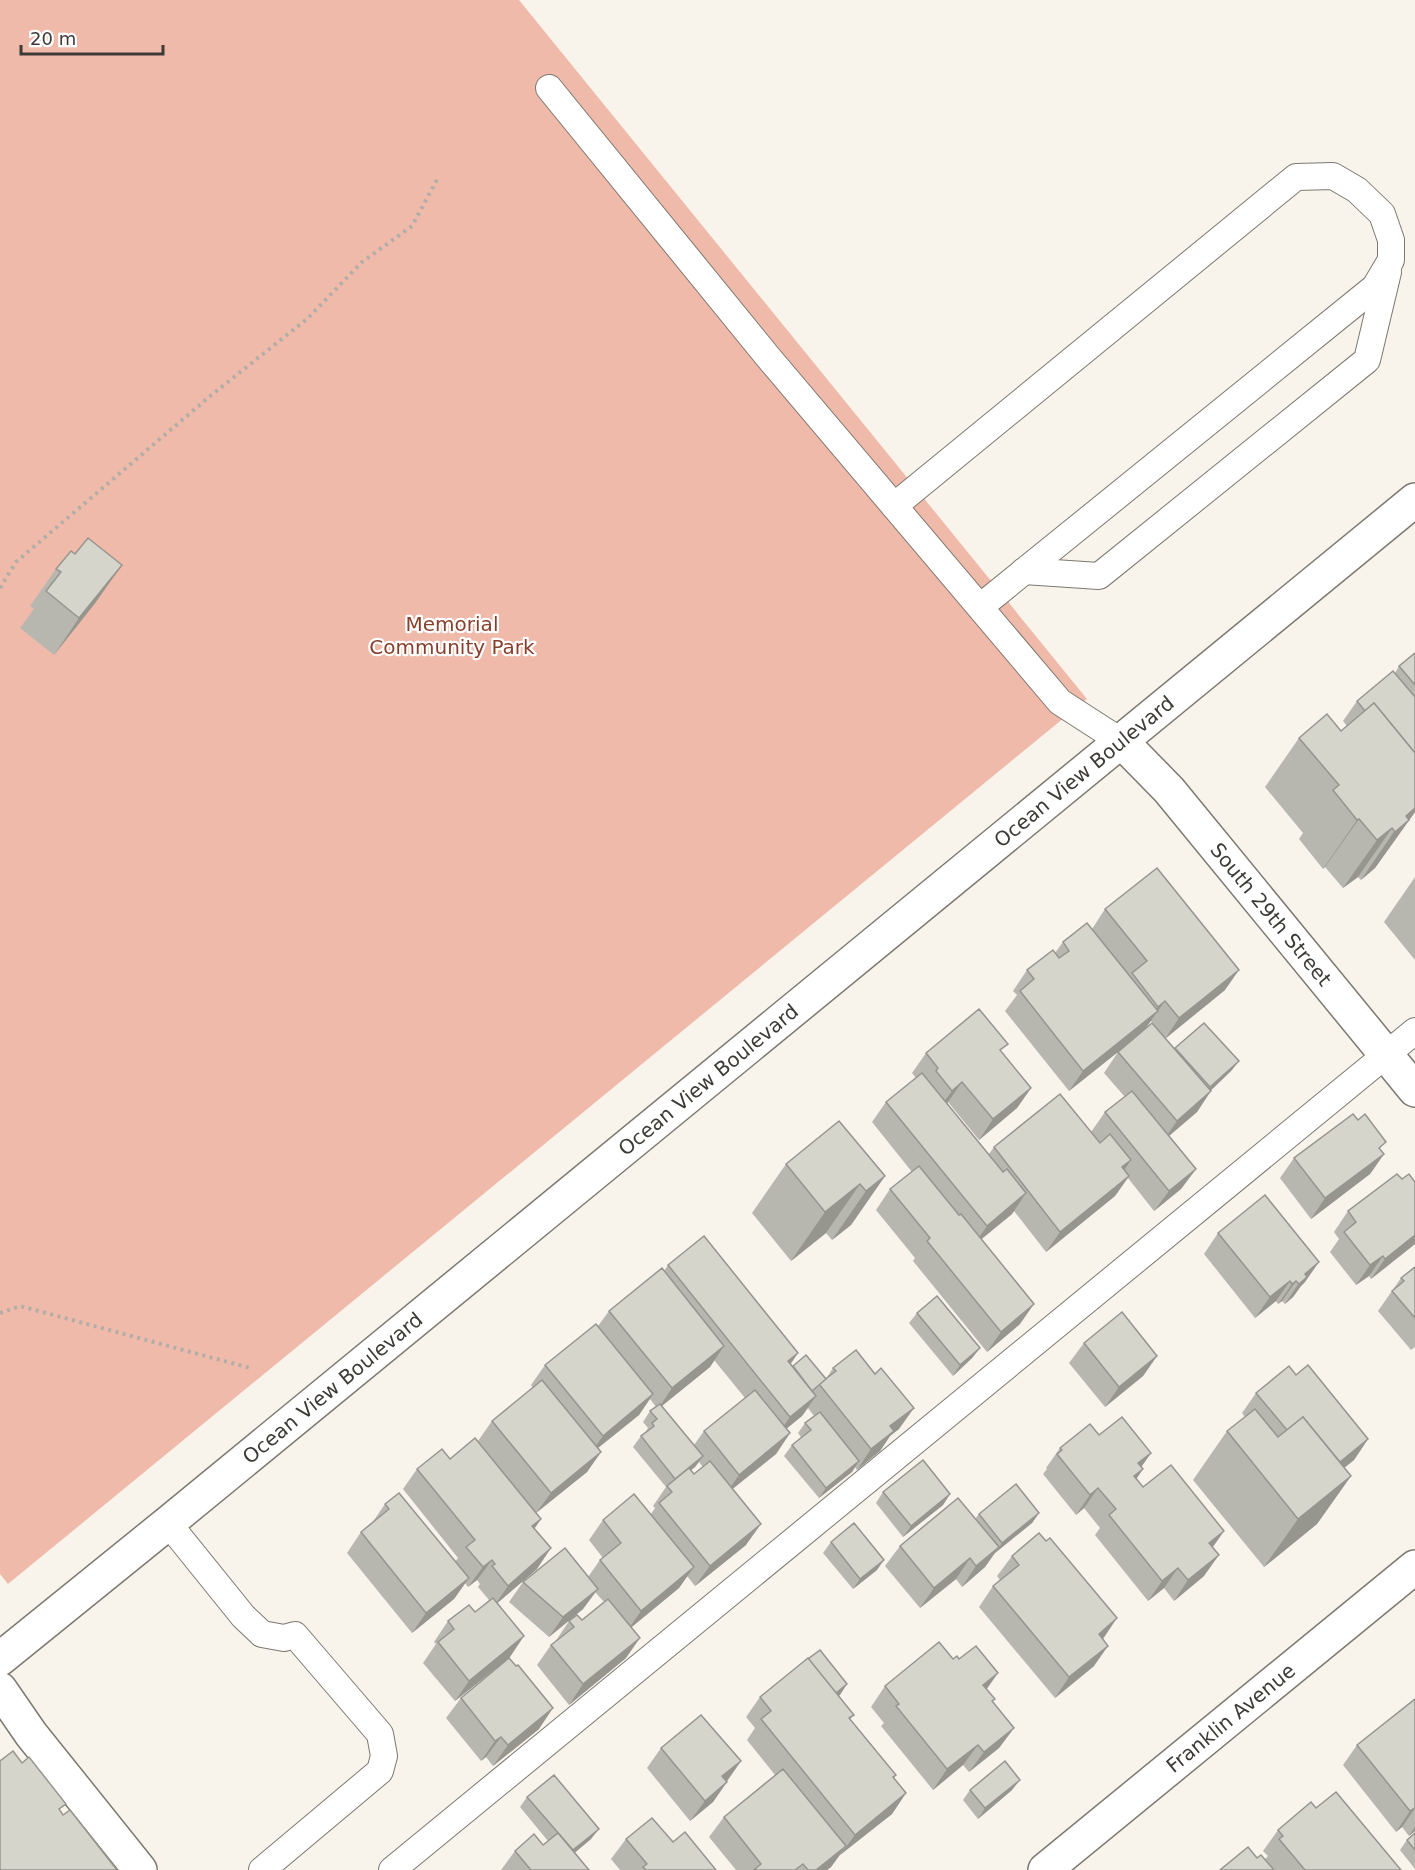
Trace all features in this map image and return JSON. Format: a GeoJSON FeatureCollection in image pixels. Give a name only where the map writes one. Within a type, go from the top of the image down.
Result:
{"type":"FeatureCollection","features":[{"type":"Feature","properties":{"kind":"main road","name":"Ocean View Boulevard"},"geometry":{"type":"LineString","coordinates":[[0,1659],[1415,501]]}},
{"type":"Feature","properties":{"kind":"main road","name":"South 29th Street"},"geometry":{"type":"LineString","coordinates":[[1122,742],[1169,790],[1415,1090]]}},
{"type":"Feature","properties":{"kind":"main road","name":"Franklin Avenue"},"geometry":{"type":"LineString","coordinates":[[1045,1870],[1415,1567]]}},
{"type":"Feature","properties":{"kind":"main road"},"geometry":{"type":"LineString","coordinates":[[0,1689],[31,1734],[140,1870]]}},
{"type":"Feature","properties":{"kind":"lane"},"geometry":{"type":"LineString","coordinates":[[549,88],[768,357],[1060,702],[1122,742]]}},
{"type":"Feature","properties":{"kind":"lane"},"geometry":{"type":"LineString","coordinates":[[894,506],[1296,177],[1333,176],[1357,190],[1382,214],[1391,240],[1391,260],[1367,360],[1099,576],[1024,571]]}},
{"type":"Feature","properties":{"kind":"lane"},"geometry":{"type":"LineString","coordinates":[[980,607],[1375,287],[1391,260]]}},
{"type":"Feature","properties":{"kind":"lane"},"geometry":{"type":"LineString","coordinates":[[392,1870],[1415,1031]]}},
{"type":"Feature","properties":{"kind":"lane"},"geometry":{"type":"LineString","coordinates":[[168,1523],[243,1616],[262,1634],[284,1638],[295,1635],[380,1734],[384,1756],[380,1771],[262,1870]]}},
{"type":"Feature","properties":{"kind":"path"},"geometry":{"type":"LineString","coordinates":[[0,588],[16,562],[209,397],[307,319],[362,262],[412,226],[439,176]]}},
{"type":"Feature","properties":{"kind":"path"},"geometry":{"type":"LineString","coordinates":[[0,1312],[20,1306],[250,1368]]}},
{"type":"Feature","properties":{"kind":"green space","name":"Memorial Community Park"},"geometry":{"type":"Polygon","coordinates":[[[0,0],[519,0],[1087,699],[8,1584],[0,1574],[0,0]]]}},
{"type":"Feature","properties":{"kind":"building"},"geometry":{"type":"Polygon","coordinates":[[[88,538],[122,565],[79,618],[46,591],[61,572],[56,569],[71,551],[75,554],[88,538]]]}},
{"type":"Feature","properties":{"kind":"building"},"geometry":{"type":"Polygon","coordinates":[[[1415,653],[1415,685],[1399,666],[1415,653]]]}},
{"type":"Feature","properties":{"kind":"building"},"geometry":{"type":"Polygon","coordinates":[[[1393,671],[1415,697],[1415,753],[1374,703],[1365,711],[1357,701],[1393,671]]]}},
{"type":"Feature","properties":{"kind":"building"},"geometry":{"type":"Polygon","coordinates":[[[1374,703],[1415,753],[1415,808],[1406,816],[1409,820],[1395,832],[1392,828],[1377,840],[1359,819],[1357,820],[1333,790],[1339,785],[1299,738],[1327,714],[1341,731],[1374,703]]]}},
{"type":"Feature","properties":{"kind":"building"},"geometry":{"type":"Polygon","coordinates":[[[1157,868],[1239,970],[1179,1018],[1165,1001],[1158,1007],[1132,973],[1147,961],[1105,909],[1157,868]]]}},
{"type":"Feature","properties":{"kind":"building"},"geometry":{"type":"Polygon","coordinates":[[[1087,923],[1158,1011],[1083,1071],[1020,991],[1034,979],[1027,970],[1053,950],[1059,958],[1069,951],[1063,942],[1087,923]]]}},
{"type":"Feature","properties":{"kind":"building"},"geometry":{"type":"Polygon","coordinates":[[[979,1009],[1008,1044],[1000,1050],[1031,1088],[993,1119],[962,1082],[952,1091],[936,1071],[938,1068],[926,1053],[979,1009]]]}},
{"type":"Feature","properties":{"kind":"building"},"geometry":{"type":"Polygon","coordinates":[[[1152,1023],[1211,1091],[1177,1121],[1118,1052],[1152,1023]]]}},
{"type":"Feature","properties":{"kind":"building"},"geometry":{"type":"Polygon","coordinates":[[[1204,1023],[1239,1061],[1210,1087],[1175,1048],[1204,1023]]]}},
{"type":"Feature","properties":{"kind":"building"},"geometry":{"type":"Polygon","coordinates":[[[922,1073],[1003,1172],[1007,1169],[1026,1193],[987,1226],[886,1102],[922,1073]]]}},
{"type":"Feature","properties":{"kind":"building"},"geometry":{"type":"Polygon","coordinates":[[[1132,1091],[1196,1169],[1169,1191],[1105,1112],[1132,1091]]]}},
{"type":"Feature","properties":{"kind":"building"},"geometry":{"type":"Polygon","coordinates":[[[1060,1094],[1100,1143],[1110,1134],[1131,1160],[1122,1167],[1129,1176],[1060,1232],[994,1147],[1060,1094]]]}},
{"type":"Feature","properties":{"kind":"building"},"geometry":{"type":"Polygon","coordinates":[[[1353,1114],[1358,1120],[1365,1114],[1386,1142],[1379,1148],[1384,1154],[1325,1198],[1294,1158],[1353,1114]]]}},
{"type":"Feature","properties":{"kind":"building"},"geometry":{"type":"Polygon","coordinates":[[[839,1121],[885,1176],[866,1191],[860,1184],[825,1212],[786,1164],[839,1121]]]}},
{"type":"Feature","properties":{"kind":"building"},"geometry":{"type":"Polygon","coordinates":[[[919,1166],[1034,1304],[1001,1332],[927,1241],[930,1238],[890,1189],[919,1166]]]}},
{"type":"Feature","properties":{"kind":"building"},"geometry":{"type":"Polygon","coordinates":[[[1397,1174],[1402,1179],[1409,1174],[1415,1182],[1415,1235],[1385,1259],[1383,1256],[1370,1265],[1344,1232],[1356,1222],[1348,1211],[1397,1174]]]}},
{"type":"Feature","properties":{"kind":"building"},"geometry":{"type":"Polygon","coordinates":[[[1265,1195],[1319,1262],[1305,1274],[1307,1277],[1299,1284],[1296,1281],[1292,1284],[1290,1281],[1270,1297],[1218,1233],[1265,1195]]]}},
{"type":"Feature","properties":{"kind":"building"},"geometry":{"type":"Polygon","coordinates":[[[704,1236],[798,1353],[788,1361],[816,1396],[790,1417],[668,1265],[704,1236]]]}},
{"type":"Feature","properties":{"kind":"building"},"geometry":{"type":"Polygon","coordinates":[[[1415,1267],[1415,1318],[1392,1291],[1404,1281],[1401,1278],[1415,1267]]]}},
{"type":"Feature","properties":{"kind":"building"},"geometry":{"type":"Polygon","coordinates":[[[662,1268],[724,1346],[672,1388],[609,1311],[662,1268]]]}},
{"type":"Feature","properties":{"kind":"building"},"geometry":{"type":"Polygon","coordinates":[[[937,1296],[980,1348],[960,1365],[917,1313],[937,1296]]]}},
{"type":"Feature","properties":{"kind":"building"},"geometry":{"type":"Polygon","coordinates":[[[1122,1312],[1157,1356],[1119,1387],[1084,1343],[1122,1312]]]}},
{"type":"Feature","properties":{"kind":"building"},"geometry":{"type":"Polygon","coordinates":[[[596,1324],[653,1394],[603,1436],[545,1365],[596,1324]]]}},
{"type":"Feature","properties":{"kind":"building"},"geometry":{"type":"Polygon","coordinates":[[[856,1350],[875,1374],[881,1368],[914,1408],[890,1426],[894,1431],[871,1449],[819,1384],[836,1371],[833,1368],[856,1350]]]}},
{"type":"Feature","properties":{"kind":"building"},"geometry":{"type":"Polygon","coordinates":[[[806,1355],[826,1379],[812,1391],[793,1366],[806,1355]]]}},
{"type":"Feature","properties":{"kind":"building"},"geometry":{"type":"Polygon","coordinates":[[[1308,1365],[1368,1439],[1340,1462],[1303,1417],[1287,1430],[1256,1393],[1289,1366],[1296,1375],[1308,1365]]]}},
{"type":"Feature","properties":{"kind":"building"},"geometry":{"type":"Polygon","coordinates":[[[542,1380],[601,1452],[551,1493],[492,1421],[542,1380]]]}},
{"type":"Feature","properties":{"kind":"building"},"geometry":{"type":"Polygon","coordinates":[[[755,1390],[790,1433],[739,1475],[704,1431],[755,1390]]]}},
{"type":"Feature","properties":{"kind":"building"},"geometry":{"type":"Polygon","coordinates":[[[660,1404],[703,1456],[675,1479],[641,1436],[654,1426],[652,1423],[657,1419],[650,1411],[660,1404]]]}},
{"type":"Feature","properties":{"kind":"building"},"geometry":{"type":"Polygon","coordinates":[[[1255,1409],[1278,1437],[1303,1417],[1351,1476],[1298,1519],[1227,1431],[1255,1409]]]}},
{"type":"Feature","properties":{"kind":"building"},"geometry":{"type":"Polygon","coordinates":[[[820,1412],[859,1461],[826,1488],[792,1445],[811,1430],[805,1423],[820,1412]]]}},
{"type":"Feature","properties":{"kind":"building"},"geometry":{"type":"Polygon","coordinates":[[[1122,1417],[1151,1453],[1138,1463],[1143,1469],[1134,1476],[1143,1487],[1171,1465],[1224,1531],[1209,1543],[1219,1555],[1188,1580],[1178,1568],[1162,1581],[1109,1515],[1116,1509],[1098,1488],[1090,1495],[1057,1454],[1062,1450],[1060,1448],[1090,1424],[1099,1435],[1122,1417]]]}},
{"type":"Feature","properties":{"kind":"building"},"geometry":{"type":"Polygon","coordinates":[[[475,1438],[541,1519],[532,1526],[551,1548],[508,1586],[492,1566],[495,1564],[492,1560],[483,1567],[466,1547],[475,1540],[417,1469],[442,1449],[450,1459],[475,1438]]]}},
{"type":"Feature","properties":{"kind":"building"},"geometry":{"type":"Polygon","coordinates":[[[923,1460],[950,1494],[911,1526],[883,1492],[923,1460]]]}},
{"type":"Feature","properties":{"kind":"building"},"geometry":{"type":"Polygon","coordinates":[[[710,1461],[761,1524],[710,1566],[659,1503],[672,1492],[667,1486],[689,1468],[694,1474],[710,1461]]]}},
{"type":"Feature","properties":{"kind":"building"},"geometry":{"type":"Polygon","coordinates":[[[1016,1484],[1039,1513],[1002,1543],[979,1514],[1016,1484]]]}},
{"type":"Feature","properties":{"kind":"building"},"geometry":{"type":"Polygon","coordinates":[[[399,1493],[469,1578],[426,1613],[361,1532],[389,1509],[385,1504],[399,1493]]]}},
{"type":"Feature","properties":{"kind":"building"},"geometry":{"type":"Polygon","coordinates":[[[634,1494],[694,1567],[641,1611],[600,1560],[621,1543],[603,1520],[634,1494]]]}},
{"type":"Feature","properties":{"kind":"building"},"geometry":{"type":"Polygon","coordinates":[[[958,1498],[999,1547],[976,1566],[970,1558],[934,1588],[900,1546],[958,1498]]]}},
{"type":"Feature","properties":{"kind":"building"},"geometry":{"type":"Polygon","coordinates":[[[854,1523],[884,1560],[860,1579],[831,1542],[854,1523]]]}},
{"type":"Feature","properties":{"kind":"building"},"geometry":{"type":"Polygon","coordinates":[[[1039,1533],[1046,1541],[1050,1538],[1117,1618],[1099,1634],[1108,1646],[1069,1677],[993,1586],[1019,1565],[1012,1556],[1039,1533]]]}},
{"type":"Feature","properties":{"kind":"building"},"geometry":{"type":"Polygon","coordinates":[[[565,1548],[598,1589],[563,1617],[523,1582],[565,1548]]]}},
{"type":"Feature","properties":{"kind":"building"},"geometry":{"type":"Polygon","coordinates":[[[493,1598],[524,1636],[469,1681],[438,1642],[454,1629],[448,1621],[469,1605],[475,1612],[493,1598]]]}},
{"type":"Feature","properties":{"kind":"building"},"geometry":{"type":"Polygon","coordinates":[[[608,1599],[640,1638],[583,1684],[551,1645],[574,1627],[569,1621],[577,1615],[582,1620],[608,1599]]]}},
{"type":"Feature","properties":{"kind":"building"},"geometry":{"type":"Polygon","coordinates":[[[939,1642],[953,1659],[957,1656],[959,1659],[976,1646],[998,1673],[983,1685],[995,1699],[992,1701],[1014,1728],[984,1752],[978,1745],[947,1769],[896,1706],[899,1704],[885,1686],[939,1642]]]}},
{"type":"Feature","properties":{"kind":"building"},"geometry":{"type":"Polygon","coordinates":[[[820,1650],[847,1684],[836,1693],[808,1659],[820,1650]]]}},
{"type":"Feature","properties":{"kind":"building"},"geometry":{"type":"Polygon","coordinates":[[[509,1658],[516,1666],[518,1665],[553,1708],[508,1745],[501,1737],[495,1741],[461,1698],[509,1658]]]}},
{"type":"Feature","properties":{"kind":"building"},"geometry":{"type":"Polygon","coordinates":[[[808,1658],[854,1715],[849,1718],[896,1775],[893,1777],[906,1793],[855,1835],[761,1719],[771,1711],[760,1697],[808,1658]]]}},
{"type":"Feature","properties":{"kind":"building"},"geometry":{"type":"Polygon","coordinates":[[[1415,1699],[1415,1808],[1410,1811],[1357,1745],[1415,1699]]]}},
{"type":"Feature","properties":{"kind":"building"},"geometry":{"type":"Polygon","coordinates":[[[701,1715],[741,1761],[722,1776],[727,1782],[705,1801],[661,1748],[701,1715]]]}},
{"type":"Feature","properties":{"kind":"building"},"geometry":{"type":"Polygon","coordinates":[[[13,1751],[22,1763],[29,1757],[66,1804],[59,1809],[63,1815],[70,1810],[117,1870],[0,1870],[0,1761],[13,1751]]]}},
{"type":"Feature","properties":{"kind":"building"},"geometry":{"type":"Polygon","coordinates":[[[1005,1761],[1020,1780],[985,1808],[970,1790],[1005,1761]]]}},
{"type":"Feature","properties":{"kind":"building"},"geometry":{"type":"Polygon","coordinates":[[[783,1769],[846,1846],[816,1870],[808,1870],[803,1864],[795,1870],[754,1870],[761,1864],[724,1817],[783,1769]]]}},
{"type":"Feature","properties":{"kind":"building"},"geometry":{"type":"Polygon","coordinates":[[[554,1775],[599,1829],[573,1850],[527,1797],[554,1775]]]}},
{"type":"Feature","properties":{"kind":"building"},"geometry":{"type":"Polygon","coordinates":[[[1336,1792],[1401,1870],[1305,1870],[1279,1839],[1283,1836],[1278,1830],[1311,1802],[1316,1808],[1336,1792]]]}},
{"type":"Feature","properties":{"kind":"building"},"geometry":{"type":"Polygon","coordinates":[[[652,1818],[673,1842],[685,1832],[716,1870],[646,1870],[643,1867],[647,1864],[626,1839],[652,1818]]]}},
{"type":"Feature","properties":{"kind":"building"},"geometry":{"type":"Polygon","coordinates":[[[558,1833],[589,1870],[531,1870],[515,1851],[534,1834],[543,1845],[558,1833]]]}},
{"type":"Feature","properties":{"kind":"building"},"geometry":{"type":"Polygon","coordinates":[[[1415,1833],[1415,1850],[1407,1840],[1415,1833]]]}},
{"type":"Feature","properties":{"kind":"building"},"geometry":{"type":"Polygon","coordinates":[[[1248,1847],[1257,1858],[1261,1855],[1274,1870],[1220,1870],[1248,1847]]]}}]}
